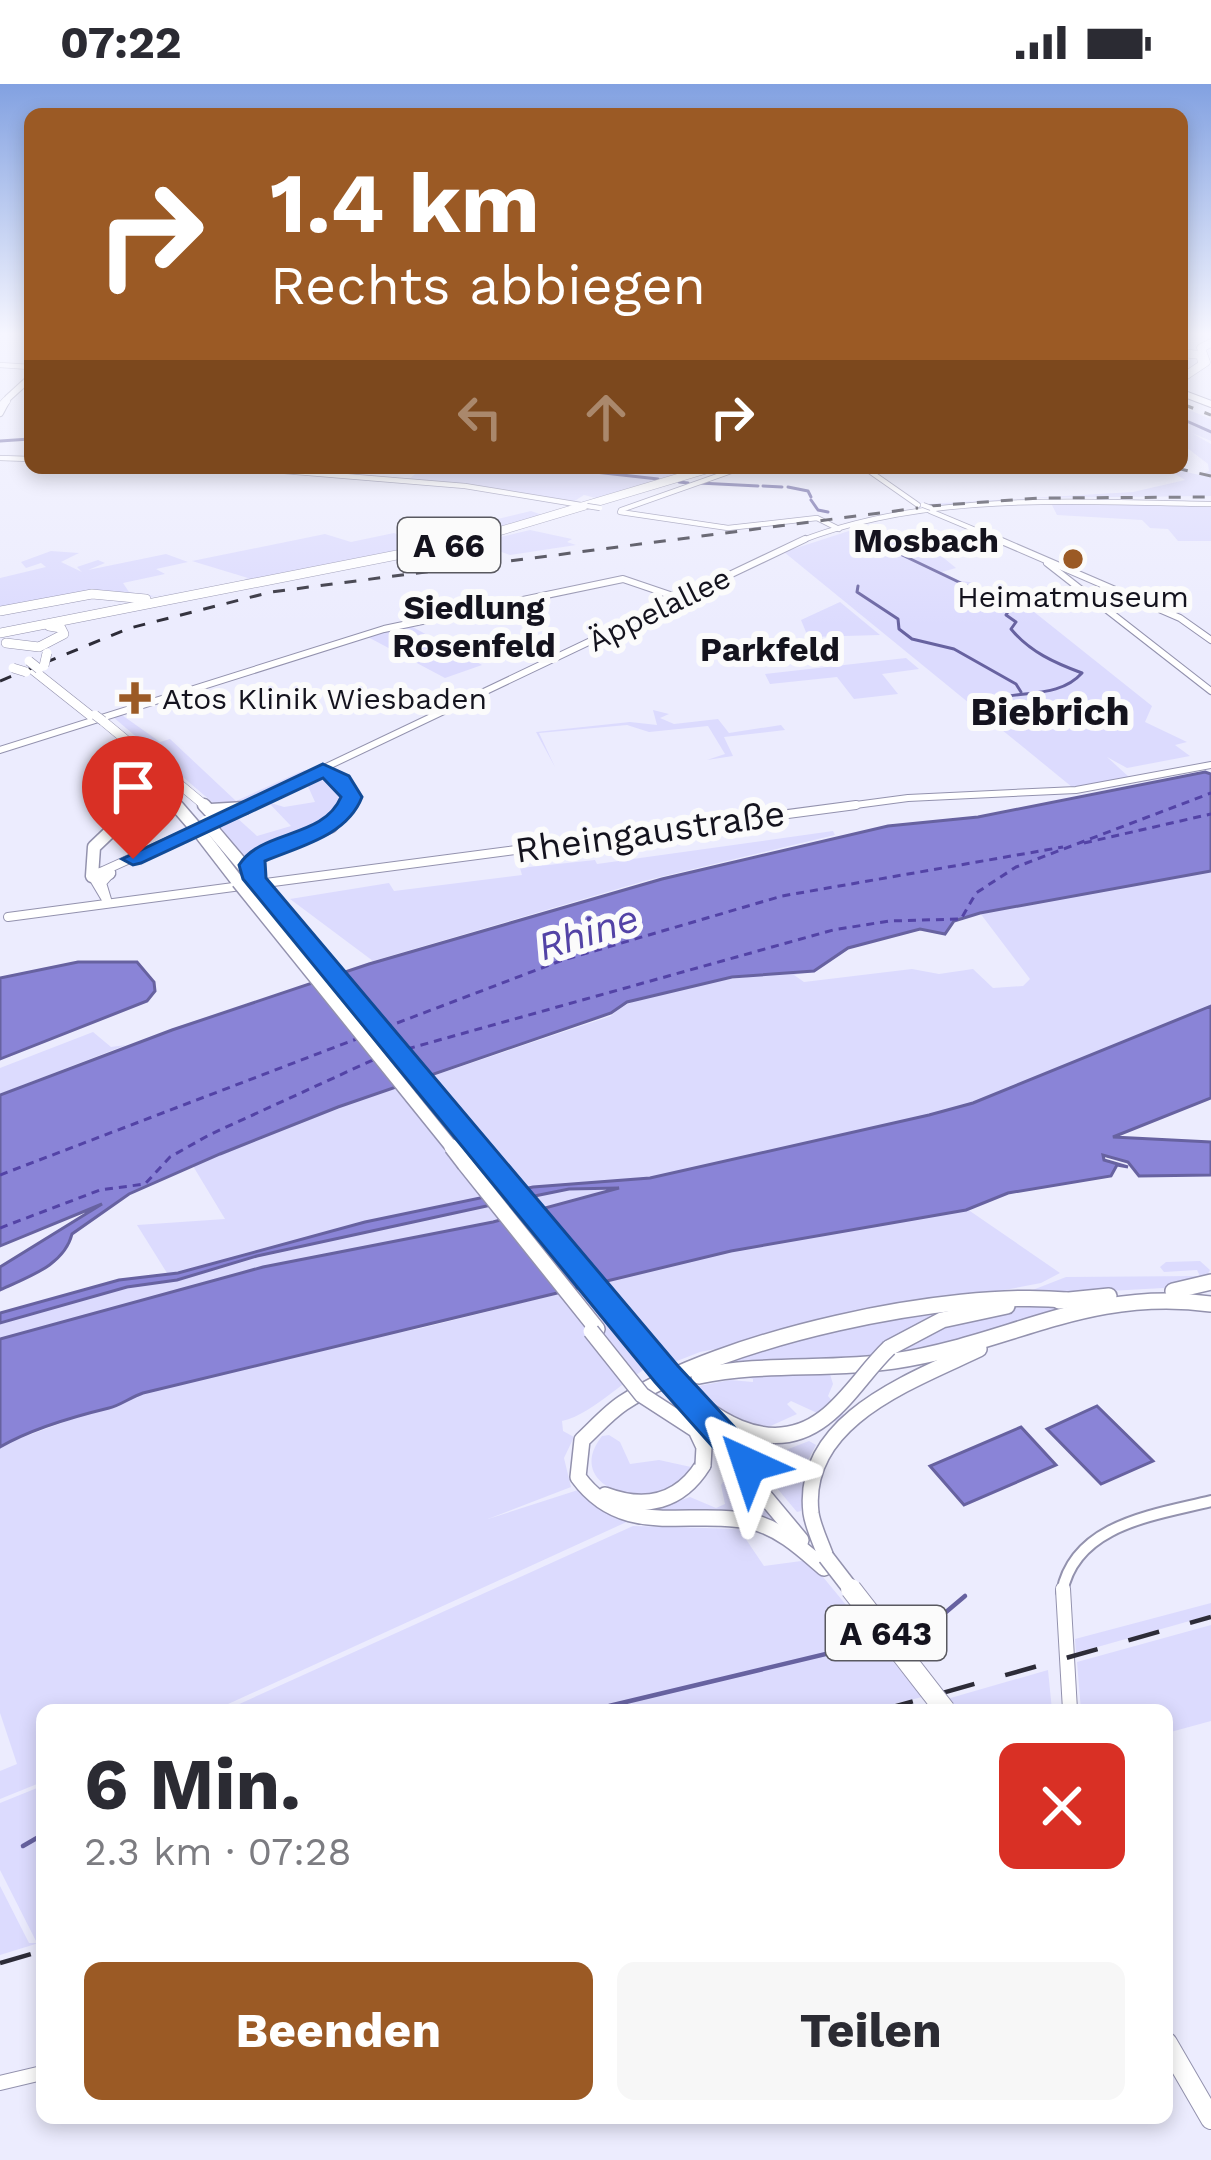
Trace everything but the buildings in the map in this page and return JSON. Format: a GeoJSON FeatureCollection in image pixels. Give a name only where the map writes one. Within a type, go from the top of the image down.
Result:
{"type":"FeatureCollection","features":[{"type":"Feature","properties":{"kind":"highway","name":"A 66"},"geometry":{"type":"LineString","coordinates":[[1,638],[32,626],[470,542],[689,474]]}},
{"type":"Feature","properties":{"kind":"highway","name":"A 66"},"geometry":{"type":"LineString","coordinates":[[1,638],[84,614],[502,532],[669,481]]}},
{"type":"Feature","properties":{"kind":"highway"},"geometry":{"type":"LineString","coordinates":[[4,611],[92,594],[137,599],[181,596]]}},
{"type":"Feature","properties":{"kind":"highway"},"geometry":{"type":"LineString","coordinates":[[57,601],[92,596],[107,601],[84,614]]}},
{"type":"Feature","properties":{"kind":"highway"},"geometry":{"type":"LineString","coordinates":[[26,667],[92,619],[129,608]]}},
{"type":"Feature","properties":{"kind":"highway"},"geometry":{"type":"LineString","coordinates":[[1,638],[39,647],[64,634],[57,627],[32,626]]}},
{"type":"Feature","properties":{"kind":"highway"},"geometry":{"type":"LineString","coordinates":[[1,638],[26,667],[51,682]]}},
{"type":"Feature","properties":{"kind":"highway"},"geometry":{"type":"LineString","coordinates":[[26,667],[51,682]]}},
{"type":"Feature","properties":{"kind":"highway","name":"A 643"},"geometry":{"type":"LineString","coordinates":[[51,682],[154,766],[208,824],[241,883],[639,1382],[716,1438],[825,1563],[931,1704]]}},
{"type":"Feature","properties":{"kind":"highway","name":"A 643"},"geometry":{"type":"LineString","coordinates":[[97,719],[160,786],[208,824]]}},
{"type":"Feature","properties":{"kind":"highway"},"geometry":{"type":"LineString","coordinates":[[241,883],[256,856],[325,827],[345,812],[351,797],[332,772]]}},
{"type":"Feature","properties":{"kind":"highway"},"geometry":{"type":"LineString","coordinates":[[101,879],[93,850],[102,837],[166,801],[160,786]]}},
{"type":"Feature","properties":{"kind":"highway"},"geometry":{"type":"LineString","coordinates":[[140,816],[174,814],[208,824],[245,808]]}},
{"type":"Feature","properties":{"kind":"highway","name":"A 643"},"geometry":{"type":"LineString","coordinates":[[241,883],[692,1403],[940,1704]]}},
{"type":"Feature","properties":{"kind":"highway"},"geometry":{"type":"LineString","coordinates":[[465,1164],[471,1179],[633,1385],[652,1403],[696,1430],[704,1459],[691,1484],[670,1498],[644,1504],[616,1500],[595,1487],[583,1468],[583,1448],[618,1410],[668,1388],[715,1372],[897,1361],[969,1345],[1063,1307]]}},
{"type":"Feature","properties":{"kind":"highway"},"geometry":{"type":"LineString","coordinates":[[825,1563],[763,1526],[729,1519],[640,1516],[596,1498],[579,1480],[574,1453],[583,1433],[618,1410],[729,1357],[878,1313],[954,1300],[1063,1307],[1211,1282]]}},
{"type":"Feature","properties":{"kind":"highway"},"geometry":{"type":"LineString","coordinates":[[692,1403],[750,1432],[801,1431],[826,1416],[889,1348],[954,1316],[1143,1301],[1211,1308]]}},
{"type":"Feature","properties":{"kind":"highway"},"geometry":{"type":"LineString","coordinates":[[825,1563],[808,1511],[808,1477],[830,1438],[867,1410],[954,1361],[1063,1307]]}},
{"type":"Feature","properties":{"kind":"highway"},"geometry":{"type":"LineString","coordinates":[[1173,2053],[1211,2119]]}},
{"type":"Feature","properties":{"kind":"highway"},"geometry":{"type":"LineString","coordinates":[[1173,2071],[1211,2133]]}},
{"type":"Feature","properties":{"kind":"street"},"geometry":{"type":"LineString","coordinates":[[326,474],[465,486],[723,528],[812,518],[831,531]]}},
{"type":"Feature","properties":{"kind":"street"},"geometry":{"type":"LineString","coordinates":[[617,511],[723,474]]}},
{"type":"Feature","properties":{"kind":"street"},"geometry":{"type":"LineString","coordinates":[[876,474],[929,509],[1177,616],[1211,640]]}},
{"type":"Feature","properties":{"kind":"street","name":"Äppelallee"},"geometry":{"type":"LineString","coordinates":[[101,879],[208,824],[332,772],[679,597],[831,531],[929,509],[1021,502],[1211,505]]}},
{"type":"Feature","properties":{"kind":"street"},"geometry":{"type":"LineString","coordinates":[[1043,559],[1211,691]]}},
{"type":"Feature","properties":{"kind":"street"},"geometry":{"type":"LineString","coordinates":[[0,750],[366,634],[629,578],[679,597]]}},
{"type":"Feature","properties":{"kind":"street","name":"Rheingaustraße"},"geometry":{"type":"LineString","coordinates":[[4,917],[85,907],[101,879],[132,900],[908,798],[1087,788],[1211,765]]}},
{"type":"Feature","properties":{"kind":"street","name":"Äppelallee"},"geometry":{"type":"LineString","coordinates":[[245,808],[332,772]]}},
{"type":"Feature","properties":{"kind":"street"},"geometry":{"type":"LineString","coordinates":[[1070,1704],[1061,1600],[1065,1576],[1076,1556],[1114,1528],[1211,1501]]}},
{"type":"Feature","properties":{"kind":"street"},"geometry":{"type":"LineString","coordinates":[[0,2083],[36,2074]]}},
{"type":"Feature","properties":{"kind":"shaded area"},"geometry":{"type":"Polygon","coordinates":[[[1188,432],[1211,432],[1211,441],[1192,433],[1211,444],[1211,496],[1031,498],[1133,492],[1185,480],[1176,474],[1209,471],[1208,464],[1188,449],[1188,432]]]}},
{"type":"Feature","properties":{"kind":"shaded area"},"geometry":{"type":"Polygon","coordinates":[[[415,474],[680,474],[600,499],[584,495],[573,502],[409,479],[415,474]]]}},
{"type":"Feature","properties":{"kind":"shaded area"},"geometry":{"type":"Polygon","coordinates":[[[1018,499],[936,508],[926,504],[1018,499]]]}},
{"type":"Feature","properties":{"kind":"shaded area"},"geometry":{"type":"Polygon","coordinates":[[[1051,503],[1211,506],[1211,541],[1178,541],[1168,529],[1150,528],[1142,520],[1057,515],[1051,503]]]}},
{"type":"Feature","properties":{"kind":"shaded area"},"geometry":{"type":"Polygon","coordinates":[[[572,506],[584,507],[445,544],[238,583],[248,578],[192,561],[325,534],[351,542],[394,533],[428,546],[433,543],[400,532],[442,542],[450,540],[436,534],[531,511],[545,516],[572,506]]]}},
{"type":"Feature","properties":{"kind":"shaded area"},"geometry":{"type":"Polygon","coordinates":[[[855,529],[852,532],[871,542],[897,540],[880,545],[900,543],[899,539],[913,549],[919,545],[934,550],[956,568],[942,572],[979,583],[970,587],[1008,591],[1152,706],[1145,722],[1187,742],[1175,745],[1190,756],[1127,768],[1107,757],[1129,777],[1072,787],[784,552],[855,529]]]}},
{"type":"Feature","properties":{"kind":"shaded area"},"geometry":{"type":"Polygon","coordinates":[[[530,530],[572,539],[567,542],[576,545],[510,555],[476,543],[530,530]]]}},
{"type":"Feature","properties":{"kind":"shaded area"},"geometry":{"type":"Polygon","coordinates":[[[51,551],[79,553],[61,562],[82,572],[77,567],[98,560],[105,563],[88,570],[166,554],[188,562],[156,569],[165,574],[123,583],[129,592],[154,596],[203,589],[142,598],[107,593],[0,610],[0,578],[46,567],[41,563],[26,568],[21,562],[51,551]]]}},
{"type":"Feature","properties":{"kind":"shaded area"},"geometry":{"type":"Polygon","coordinates":[[[840,602],[880,635],[808,637],[801,620],[840,602]]]}},
{"type":"Feature","properties":{"kind":"shaded area"},"geometry":{"type":"Polygon","coordinates":[[[409,625],[482,665],[445,678],[366,636],[409,625]]]}},
{"type":"Feature","properties":{"kind":"shaded area"},"geometry":{"type":"Polygon","coordinates":[[[906,658],[919,669],[882,674],[898,694],[854,699],[837,677],[770,684],[765,674],[906,658]]]}},
{"type":"Feature","properties":{"kind":"shaded area"},"geometry":{"type":"Polygon","coordinates":[[[653,710],[669,714],[660,718],[674,724],[718,719],[729,733],[781,725],[785,730],[724,737],[733,756],[707,760],[725,754],[708,726],[649,732],[627,725],[539,733],[555,767],[536,732],[630,722],[657,725],[653,710]]]}},
{"type":"Feature","properties":{"kind":"shaded area"},"geometry":{"type":"Polygon","coordinates":[[[119,713],[160,742],[170,739],[236,801],[304,770],[312,772],[237,808],[219,808],[112,716],[119,713]]]}},
{"type":"Feature","properties":{"kind":"shaded area"},"geometry":{"type":"Polygon","coordinates":[[[328,775],[339,782],[347,797],[335,818],[248,864],[219,825],[236,817],[257,836],[291,826],[268,802],[284,807],[315,802],[307,784],[328,775]]]}},
{"type":"Feature","properties":{"kind":"shaded area"},"geometry":{"type":"Polygon","coordinates":[[[833,831],[835,835],[648,880],[373,961],[290,899],[389,883],[394,891],[522,875],[520,868],[595,860],[597,864],[833,831]]]}},
{"type":"Feature","properties":{"kind":"shaded area"},"geometry":{"type":"Polygon","coordinates":[[[1211,871],[1211,1006],[972,1103],[0,1392],[0,1323],[127,1287],[172,1281],[137,1225],[225,1219],[193,1166],[298,1121],[611,1016],[626,1005],[676,988],[794,972],[814,971],[794,975],[804,982],[912,969],[939,974],[973,969],[993,988],[1023,986],[1030,979],[980,913],[1211,871]]]}},
{"type":"Feature","properties":{"kind":"shaded area"},"geometry":{"type":"Polygon","coordinates":[[[93,1032],[111,1047],[126,1045],[0,1094],[0,1068],[93,1032]]]}},
{"type":"Feature","properties":{"kind":"shaded area"},"geometry":{"type":"Polygon","coordinates":[[[967,1209],[1060,1273],[1041,1283],[999,1291],[1030,1291],[1066,1277],[1200,1276],[1197,1270],[1164,1272],[1160,1267],[1166,1262],[1200,1261],[1210,1270],[1206,1277],[1181,1287],[984,1298],[700,1352],[677,1361],[667,1358],[562,1421],[563,1431],[574,1437],[564,1458],[571,1487],[488,1519],[578,1490],[631,1520],[228,1704],[36,1704],[36,1784],[0,1799],[0,1771],[17,1764],[0,1713],[0,1447],[143,1393],[731,1251],[967,1209]]]}},
{"type":"Feature","properties":{"kind":"shaded area"},"geometry":{"type":"Polygon","coordinates":[[[1012,1302],[923,1332],[1004,1309],[1081,1304],[886,1360],[725,1363],[869,1317],[1012,1302]]]}},
{"type":"Feature","properties":{"kind":"shaded area"},"geometry":{"type":"Polygon","coordinates":[[[829,1371],[833,1384],[828,1396],[846,1417],[839,1423],[791,1401],[787,1404],[797,1414],[764,1429],[737,1422],[698,1392],[699,1386],[730,1380],[753,1382],[736,1375],[829,1371]]]}},
{"type":"Feature","properties":{"kind":"shaded area"},"geometry":{"type":"Polygon","coordinates":[[[602,1436],[620,1442],[630,1464],[659,1460],[691,1467],[675,1483],[656,1492],[618,1491],[602,1483],[593,1471],[592,1455],[602,1436]]]}},
{"type":"Feature","properties":{"kind":"shaded area"},"geometry":{"type":"Polygon","coordinates":[[[809,1441],[816,1445],[805,1466],[801,1511],[797,1512],[755,1462],[809,1441]]]}},
{"type":"Feature","properties":{"kind":"shaded area"},"geometry":{"type":"Polygon","coordinates":[[[732,1470],[777,1523],[648,1512],[690,1497],[716,1508],[725,1504],[721,1485],[732,1470]]]}},
{"type":"Feature","properties":{"kind":"shaded area"},"geometry":{"type":"Polygon","coordinates":[[[633,1526],[739,1529],[764,1566],[809,1560],[922,1697],[894,1704],[239,1704],[633,1526]]]}},
{"type":"Feature","properties":{"kind":"shaded area"},"geometry":{"type":"Polygon","coordinates":[[[1211,1603],[1211,1615],[1076,1653],[1075,1639],[1211,1603]]]}},
{"type":"Feature","properties":{"kind":"shaded area"},"geometry":{"type":"Polygon","coordinates":[[[1211,1625],[1211,1721],[1173,1731],[1173,1704],[1080,1704],[1077,1662],[1211,1625]]]}},
{"type":"Feature","properties":{"kind":"shaded area"},"geometry":{"type":"Polygon","coordinates":[[[1048,1670],[1051,1704],[951,1704],[947,1699],[1048,1670]]]}},
{"type":"Feature","properties":{"kind":"shaded area"},"geometry":{"type":"Polygon","coordinates":[[[36,1788],[36,1941],[0,1870],[0,1803],[36,1788]]]}},
{"type":"Feature","properties":{"kind":"shaded area"},"geometry":{"type":"Polygon","coordinates":[[[0,1886],[29,1943],[36,1944],[0,1955],[0,1886]]]}},
{"type":"Feature","properties":{"kind":"water","name":"Rhine"},"geometry":{"type":"Polygon","coordinates":[[[1211,774],[1211,871],[980,913],[954,921],[945,934],[920,929],[848,948],[814,971],[732,977],[627,1002],[611,1013],[338,1107],[129,1194],[72,1234],[53,1262],[0,1290],[0,1267],[102,1204],[0,1246],[0,1095],[172,1030],[369,964],[662,879],[888,826],[978,817],[1211,774]]]}},
{"type":"Feature","properties":{"kind":"water"},"geometry":{"type":"Polygon","coordinates":[[[78,962],[137,962],[154,982],[155,991],[147,1001],[0,1059],[0,978],[78,962]]]}},
{"type":"Feature","properties":{"kind":"water"},"geometry":{"type":"Polygon","coordinates":[[[1211,1006],[1211,1098],[1113,1137],[1211,1142],[1211,1175],[1139,1176],[1128,1162],[1103,1155],[1104,1160],[1128,1167],[1117,1165],[1111,1176],[1008,1193],[966,1210],[731,1251],[143,1393],[0,1447],[0,1339],[263,1267],[493,1222],[619,1188],[569,1189],[257,1256],[0,1323],[0,1313],[119,1280],[178,1273],[365,1222],[533,1187],[650,1178],[929,1115],[973,1103],[1211,1006]]]}},
{"type":"Feature","properties":{"kind":"water"},"geometry":{"type":"Polygon","coordinates":[[[1097,1406],[1153,1461],[1101,1484],[1047,1429],[1097,1406]]]}},
{"type":"Feature","properties":{"kind":"water"},"geometry":{"type":"Polygon","coordinates":[[[1021,1427],[1056,1465],[964,1505],[930,1466],[1021,1427]]]}},
{"type":"Feature","properties":{"kind":"waterway","name":"Mosbach"},"geometry":{"type":"LineString","coordinates":[[0,441],[24,439]]}},
{"type":"Feature","properties":{"kind":"waterway","name":"Mosbach"},"geometry":{"type":"LineString","coordinates":[[613,474],[658,479]]}},
{"type":"Feature","properties":{"kind":"waterway","name":"Mosbach"},"geometry":{"type":"LineString","coordinates":[[679,482],[688,483]]}},
{"type":"Feature","properties":{"kind":"waterway","name":"Mosbach"},"geometry":{"type":"LineString","coordinates":[[699,483],[758,486]]}},
{"type":"Feature","properties":{"kind":"waterway","name":"Mosbach"},"geometry":{"type":"LineString","coordinates":[[763,486],[782,487]]}},
{"type":"Feature","properties":{"kind":"waterway","name":"Mosbach"},"geometry":{"type":"LineString","coordinates":[[788,487],[808,491],[811,497]]}},
{"type":"Feature","properties":{"kind":"waterway","name":"Mosbach"},"geometry":{"type":"LineString","coordinates":[[811,500],[818,510],[828,512]]}},
{"type":"Feature","properties":{"kind":"waterway","name":"Mosbach"},"geometry":{"type":"LineString","coordinates":[[854,532],[1011,607],[1006,615],[1016,622],[1011,629],[1018,637],[1044,656],[1082,673],[1060,688],[979,705]]}},
{"type":"Feature","properties":{"kind":"waterway"},"geometry":{"type":"LineString","coordinates":[[858,586],[857,592],[898,619],[899,629],[912,639],[954,649],[1016,684],[1021,692]]}},
{"type":"Feature","properties":{"kind":"waterway"},"geometry":{"type":"LineString","coordinates":[[1077,695],[1092,713],[1110,722]]}},
{"type":"Feature","properties":{"kind":"waterway"},"geometry":{"type":"LineString","coordinates":[[901,1635],[933,1623],[965,1596]]}},
{"type":"Feature","properties":{"kind":"waterway"},"geometry":{"type":"LineString","coordinates":[[617,1704],[880,1641]]}},
{"type":"Feature","properties":{"kind":"waterway"},"geometry":{"type":"LineString","coordinates":[[23,1846],[36,1838]]}},
{"type":"Feature","properties":{"kind":"ferry route"},"geometry":{"type":"LineString","coordinates":[[407,1049],[833,930],[889,921],[961,919],[976,893],[1016,867],[1211,793]]}},
{"type":"Feature","properties":{"kind":"ferry route"},"geometry":{"type":"LineString","coordinates":[[1084,843],[1211,814]]}},
{"type":"Feature","properties":{"kind":"ferry route"},"geometry":{"type":"LineString","coordinates":[[384,1028],[560,961],[782,896],[1063,847]]}},
{"type":"Feature","properties":{"kind":"ferry route"},"geometry":{"type":"LineString","coordinates":[[0,1175],[359,1038]]}},
{"type":"Feature","properties":{"kind":"ferry route"},"geometry":{"type":"LineString","coordinates":[[0,1228],[100,1190],[145,1184],[170,1157],[209,1135],[375,1059]]}},
{"type":"Feature","properties":{"kind":"railway"},"geometry":{"type":"LineString","coordinates":[[1188,471],[1211,476]]}},
{"type":"Feature","properties":{"kind":"railway"},"geometry":{"type":"LineString","coordinates":[[929,506],[1040,498],[1211,497]]}},
{"type":"Feature","properties":{"kind":"railway"},"geometry":{"type":"LineString","coordinates":[[0,681],[130,628],[271,592],[918,508]]}},
{"type":"Feature","properties":{"kind":"railway"},"geometry":{"type":"LineString","coordinates":[[903,1704],[1211,1617]]}},
{"type":"Feature","properties":{"kind":"railway"},"geometry":{"type":"LineString","coordinates":[[0,1963],[36,1953]]}},
{"type":"Feature","properties":{"kind":"place","name":"Heimatmuseum"},"geometry":{"type":"Point","coordinates":[1073,559]}},
{"type":"Feature","properties":{"kind":"place","name":"Atos Klinik Wiesbaden"},"geometry":{"type":"Point","coordinates":[135,698]}},
{"type":"Feature","properties":{"kind":"district","name":"Mosbach"},"geometry":{"type":"Point","coordinates":[926,540]}},
{"type":"Feature","properties":{"kind":"district","name":"Siedlung Rosenfeld"},"geometry":{"type":"Point","coordinates":[474,626]}},
{"type":"Feature","properties":{"kind":"district","name":"Parkfeld"},"geometry":{"type":"Point","coordinates":[770,649]}},
{"type":"Feature","properties":{"kind":"district","name":"Biebrich"},"geometry":{"type":"Point","coordinates":[1050,711]}},
{"type":"Feature","properties":{"kind":"route"},"geometry":{"type":"LineString","coordinates":[[133,859],[323,770],[341,780],[351,797],[345,812],[303,838],[256,856],[251,865],[255,879],[667,1374],[749,1465]]}}]}
